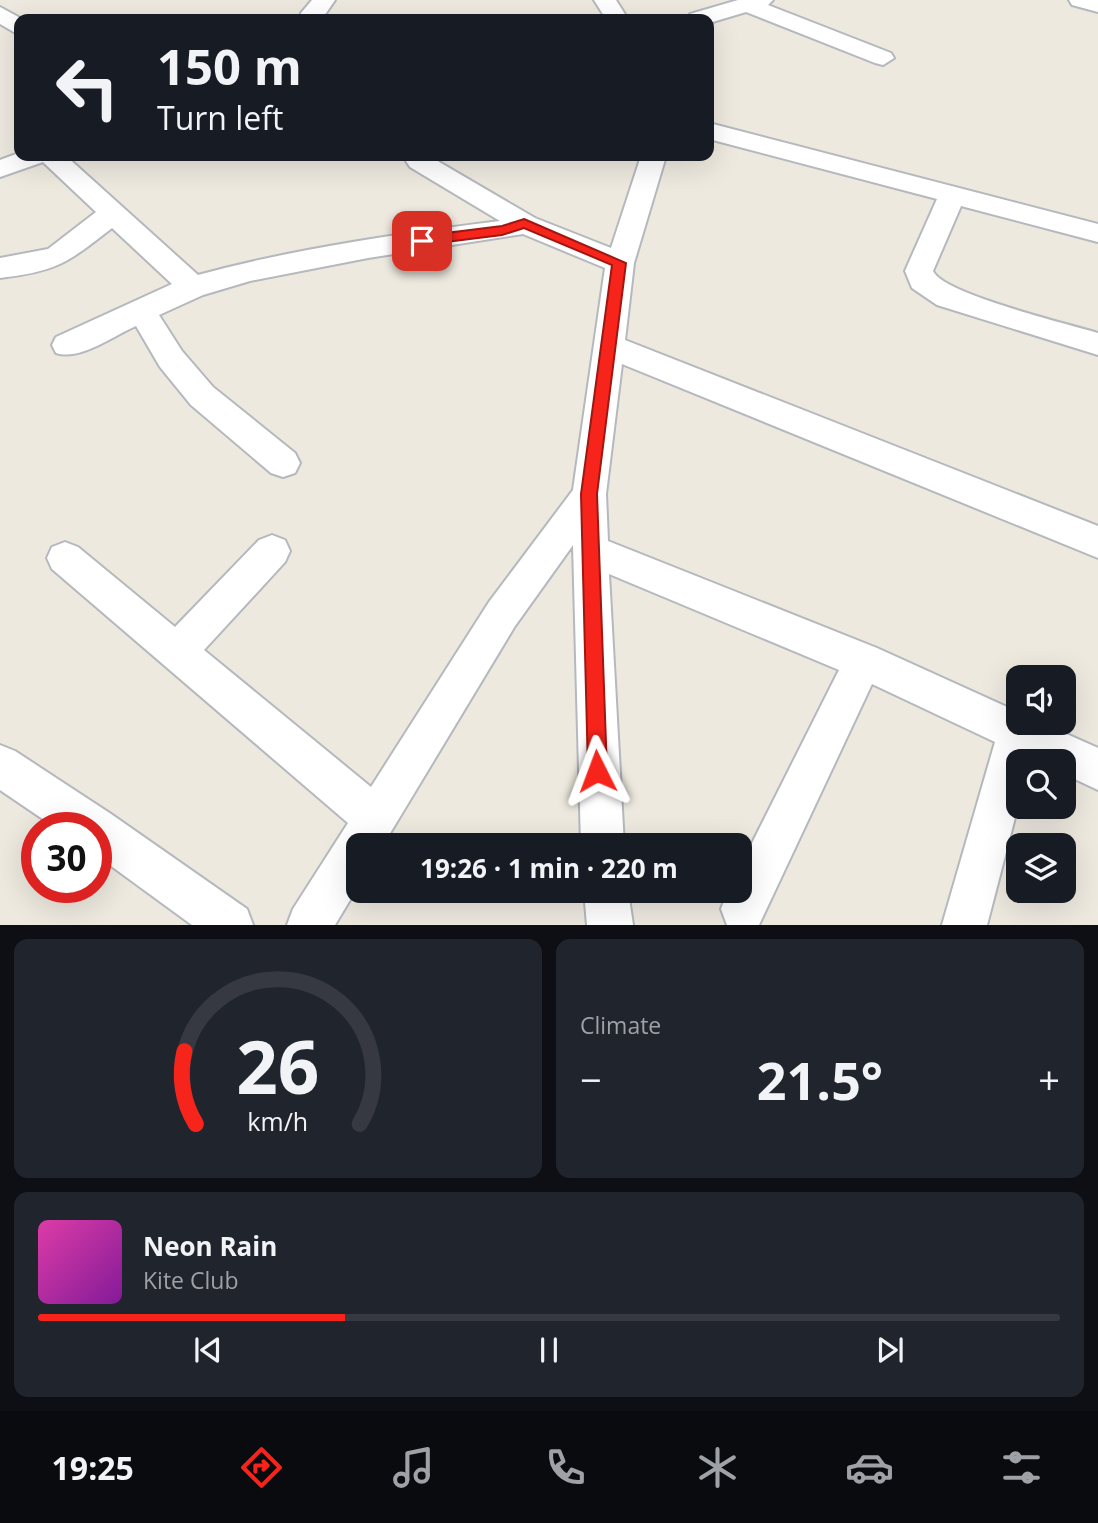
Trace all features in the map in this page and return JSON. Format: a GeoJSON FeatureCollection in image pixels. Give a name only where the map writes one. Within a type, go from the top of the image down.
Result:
{"type":"FeatureCollection","features":[{"type":"Feature","properties":{"kind":"street"},"geometry":{"type":"LineString","coordinates":[[312,14],[324,0]]}},
{"type":"Feature","properties":{"kind":"street"},"geometry":{"type":"LineString","coordinates":[[714,14],[754,2],[883,58]]}},
{"type":"Feature","properties":{"kind":"street"},"geometry":{"type":"LineString","coordinates":[[0,13],[14,24]]}},
{"type":"Feature","properties":{"kind":"street"},"geometry":{"type":"LineString","coordinates":[[714,132],[1098,233]]}},
{"type":"Feature","properties":{"kind":"street"},"geometry":{"type":"LineString","coordinates":[[0,169],[22,161]]}},
{"type":"Feature","properties":{"kind":"street"},"geometry":{"type":"LineString","coordinates":[[56,161],[193,287]]}},
{"type":"Feature","properties":{"kind":"street"},"geometry":{"type":"LineString","coordinates":[[419,161],[524,224],[620,263]]}},
{"type":"Feature","properties":{"kind":"street"},"geometry":{"type":"LineString","coordinates":[[601,833],[589,494],[620,263],[652,161]]}},
{"type":"Feature","properties":{"kind":"street"},"geometry":{"type":"LineString","coordinates":[[952,195],[919,271],[922,281],[947,298],[1098,344]]}},
{"type":"Feature","properties":{"kind":"street"},"geometry":{"type":"LineString","coordinates":[[0,268],[35,264],[58,256],[113,213]]}},
{"type":"Feature","properties":{"kind":"street"},"geometry":{"type":"LineString","coordinates":[[67,345],[193,287],[250,271],[368,247],[502,230],[524,224]]}},
{"type":"Feature","properties":{"kind":"street"},"geometry":{"type":"LineString","coordinates":[[141,310],[170,359],[202,396],[283,463]]}},
{"type":"Feature","properties":{"kind":"street"},"geometry":{"type":"LineString","coordinates":[[609,346],[1098,541]]}},
{"type":"Feature","properties":{"kind":"street"},"geometry":{"type":"LineString","coordinates":[[309,925],[502,614],[589,494]]}},
{"type":"Feature","properties":{"kind":"street"},"geometry":{"type":"LineString","coordinates":[[177,652],[272,551]]}},
{"type":"Feature","properties":{"kind":"street"},"geometry":{"type":"LineString","coordinates":[[593,551],[863,661],[1006,727]]}},
{"type":"Feature","properties":{"kind":"street"},"geometry":{"type":"LineString","coordinates":[[65,558],[375,818]]}},
{"type":"Feature","properties":{"kind":"street"},"geometry":{"type":"LineString","coordinates":[[743,909],[863,661]]}},
{"type":"Feature","properties":{"kind":"street"},"geometry":{"type":"LineString","coordinates":[[964,925],[1017,735]]}},
{"type":"Feature","properties":{"kind":"street"},"geometry":{"type":"LineString","coordinates":[[1024,735],[1098,769]]}},
{"type":"Feature","properties":{"kind":"street"},"geometry":{"type":"LineString","coordinates":[[0,766],[69,812]]}},
{"type":"Feature","properties":{"kind":"street"},"geometry":{"type":"LineString","coordinates":[[112,841],[231,925]]}},
{"type":"Feature","properties":{"kind":"street"},"geometry":{"type":"LineString","coordinates":[[607,903],[610,925]]}},
{"type":"Feature","properties":{"kind":"route"},"geometry":{"type":"LineString","coordinates":[[422,241],[502,230],[524,224],[620,263],[589,494],[593,551],[597,771]]}}]}
